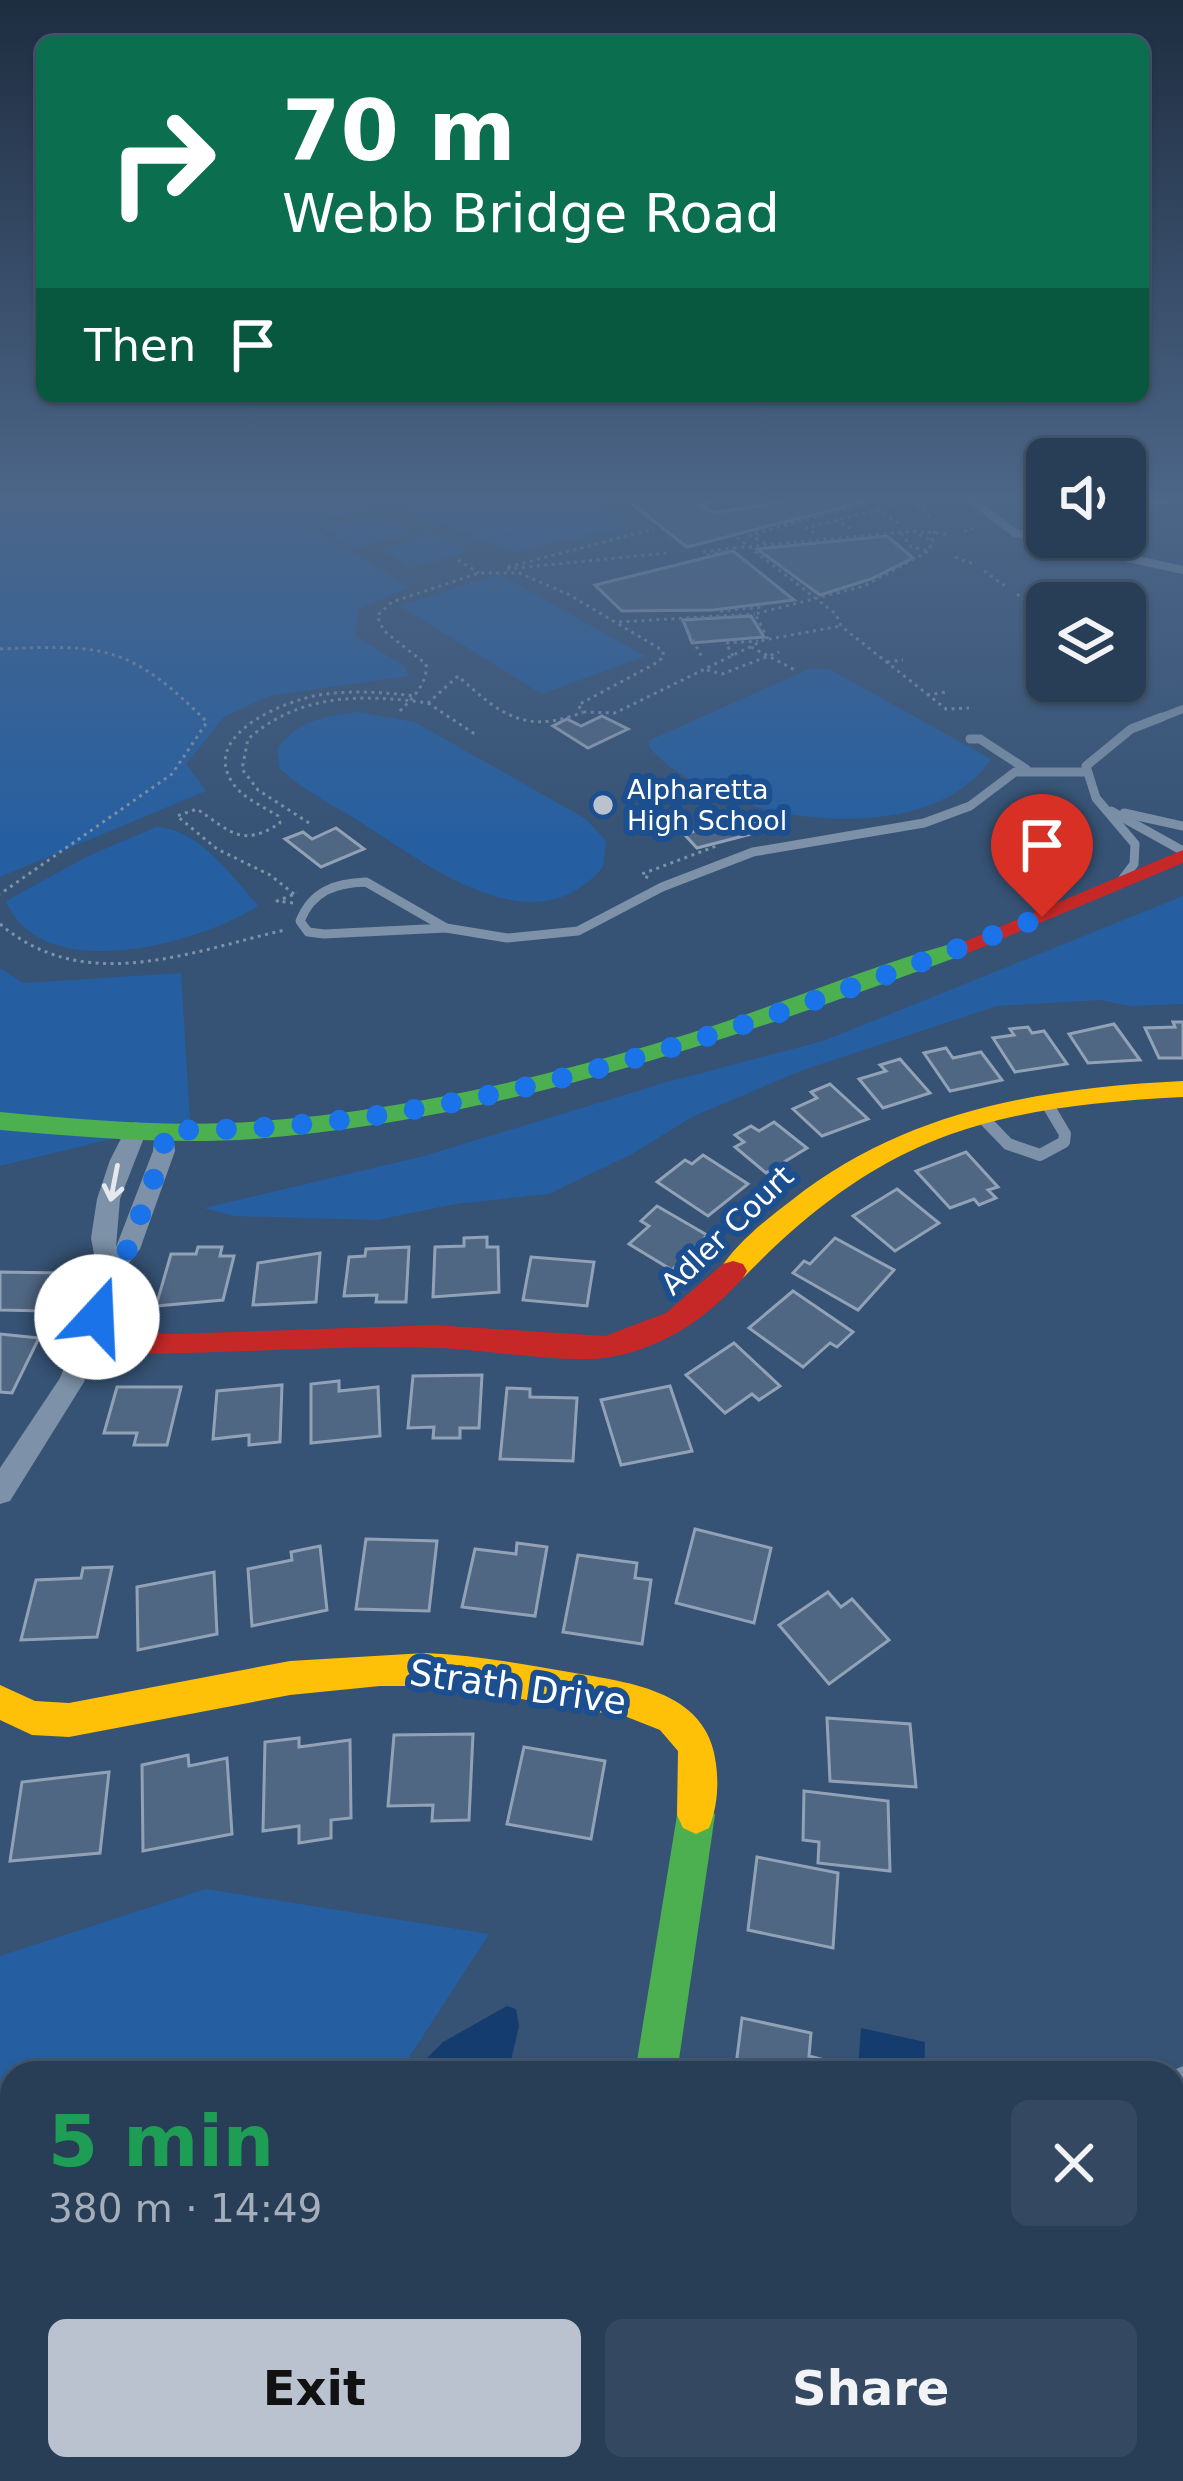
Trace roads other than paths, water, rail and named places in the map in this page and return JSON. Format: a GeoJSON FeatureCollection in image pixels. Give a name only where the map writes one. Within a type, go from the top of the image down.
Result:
{"type":"FeatureCollection","features":[{"type":"Feature","properties":{"kind":"street"},"geometry":{"type":"LineString","coordinates":[[0,1121],[150,1130],[297,1126],[500,1095],[767,1017],[1118,885],[1183,854]]}},
{"type":"Feature","properties":{"kind":"street","name":"Adler Court"},"geometry":{"type":"LineString","coordinates":[[88,1342],[172,1346],[438,1336],[572,1347],[627,1343],[659,1333],[694,1312],[771,1228],[836,1174],[919,1133],[980,1115],[1106,1092],[1183,1089]]}},
{"type":"Feature","properties":{"kind":"street"},"geometry":{"type":"LineString","coordinates":[[0,1492],[71,1382],[109,1270],[128,1249],[164,1151],[150,1130]]}},
{"type":"Feature","properties":{"kind":"street"},"geometry":{"type":"LineString","coordinates":[[109,1270],[101,1253],[119,1157],[150,1130]]}},
{"type":"Feature","properties":{"kind":"street","name":"Strath Drive"},"geometry":{"type":"LineString","coordinates":[[0,1702],[32,1718],[69,1720],[299,1676],[425,1670],[496,1676],[628,1700],[668,1714],[693,1742],[700,1790],[658,2061]]}},
{"type":"Feature","properties":{"kind":"lane"},"geometry":{"type":"LineString","coordinates":[[1118,885],[1134,864],[1135,844],[1106,808],[1086,766],[1112,741],[1183,709]]}},
{"type":"Feature","properties":{"kind":"lane"},"geometry":{"type":"LineString","coordinates":[[970,739],[980,740],[1027,770]]}},
{"type":"Feature","properties":{"kind":"lane"},"geometry":{"type":"LineString","coordinates":[[446,928],[366,882],[341,883],[307,904],[300,921],[324,934],[446,928],[507,938],[578,931],[662,887],[753,852],[894,829],[948,815],[970,806],[1016,772],[1086,772]]}},
{"type":"Feature","properties":{"kind":"lane"},"geometry":{"type":"LineString","coordinates":[[1106,808],[1183,826]]}},
{"type":"Feature","properties":{"kind":"lane"},"geometry":{"type":"LineString","coordinates":[[1106,808],[1183,854]]}},
{"type":"Feature","properties":{"kind":"lane"},"geometry":{"type":"LineString","coordinates":[[980,1115],[1009,1147],[1040,1154],[1064,1142],[1065,1134],[1046,1102]]}},
{"type":"Feature","properties":{"kind":"lane"},"geometry":{"type":"LineString","coordinates":[[105,1225],[136,1224]]}},
{"type":"Feature","properties":{"kind":"place","name":"Alpharetta High School"},"geometry":{"type":"Point","coordinates":[603,805]}}]}
